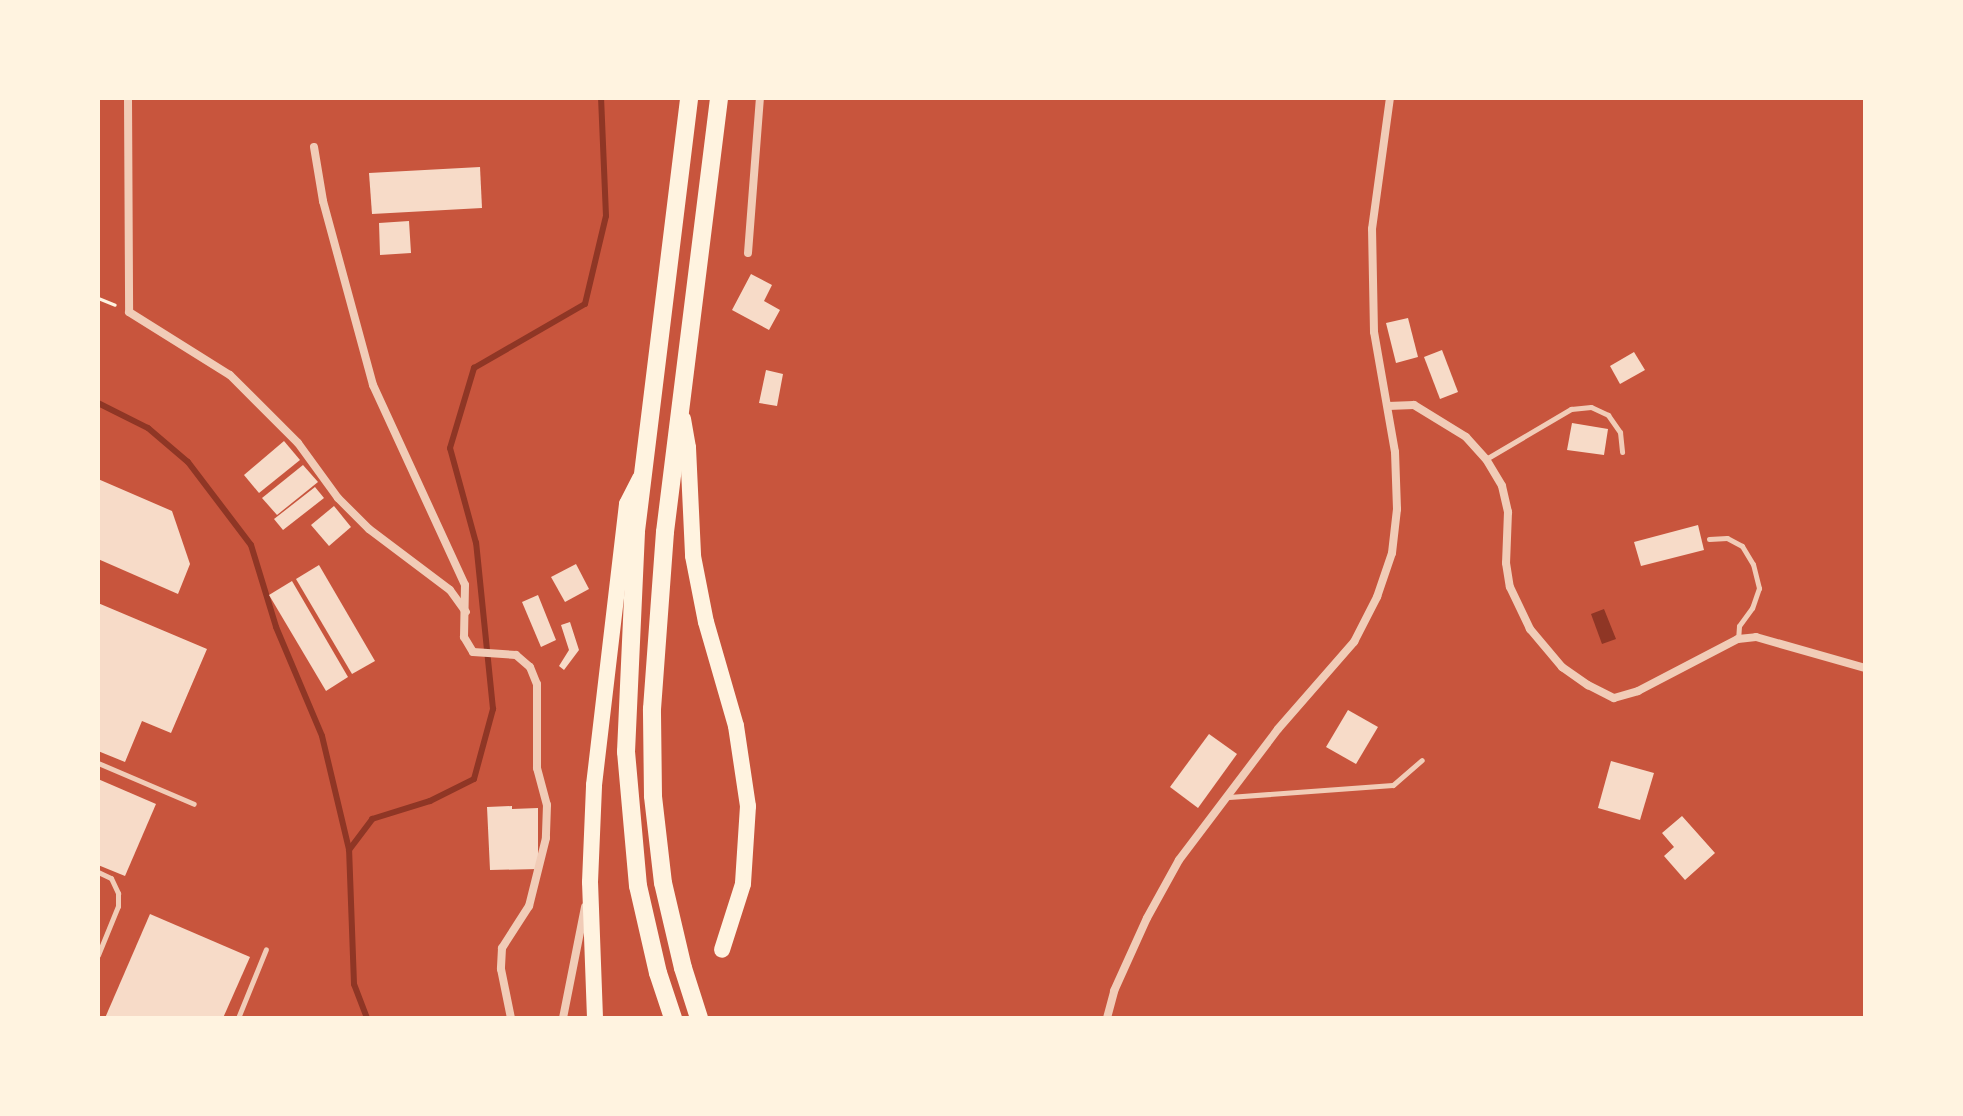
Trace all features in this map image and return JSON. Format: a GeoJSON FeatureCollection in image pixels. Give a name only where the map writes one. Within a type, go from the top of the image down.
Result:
{"type":"FeatureCollection","features":[{"type":"Feature","properties":{"kind":"main road"},"geometry":{"type":"LineString","coordinates":[[673,1018],[647,930],[628,797],[628,663],[642,473],[689,98]]}},
{"type":"Feature","properties":{"kind":"main road"},"geometry":{"type":"LineString","coordinates":[[699,1018],[683,968],[663,883],[652,767],[652,709],[665,532],[719,98]]}},
{"type":"Feature","properties":{"kind":"main road"},"geometry":{"type":"LineString","coordinates":[[681,410],[688,448],[693,556],[706,622],[736,726],[748,806],[743,884],[722,950]]}},
{"type":"Feature","properties":{"kind":"main road"},"geometry":{"type":"LineString","coordinates":[[595,1018],[590,882],[603,686],[627,504],[642,473]]}},
{"type":"Feature","properties":{"kind":"street"},"geometry":{"type":"LineString","coordinates":[[128,98],[129,312],[230,375],[298,443],[338,498],[369,529],[450,590],[466,613]]}},
{"type":"Feature","properties":{"kind":"street"},"geometry":{"type":"LineString","coordinates":[[748,253],[760,98]]}},
{"type":"Feature","properties":{"kind":"street"},"geometry":{"type":"LineString","coordinates":[[1107,1018],[1114,991],[1147,918],[1179,860],[1224,797],[1354,642],[1377,597],[1392,553],[1397,509],[1388,406],[1374,332],[1372,229],[1390,98]]}},
{"type":"Feature","properties":{"kind":"street"},"geometry":{"type":"LineString","coordinates":[[314,147],[323,201],[373,385],[465,585],[464,637],[473,652],[516,655],[530,667],[537,684],[537,768],[547,805],[539,879],[529,906],[502,948],[501,969],[511,1018]]}},
{"type":"Feature","properties":{"kind":"street"},"geometry":{"type":"LineString","coordinates":[[1388,406],[1414,405],[1466,437],[1486,459],[1502,486],[1508,512],[1506,563],[1510,587],[1530,629],[1562,667],[1614,698],[1638,691],[1738,639],[1756,637],[1865,668]]}},
{"type":"Feature","properties":{"kind":"street"},"geometry":{"type":"LineString","coordinates":[[563,1018],[590,882]]}},
{"type":"Feature","properties":{"kind":"lane"},"geometry":{"type":"LineString","coordinates":[[1486,459],[1571,409],[1591,407],[1608,415],[1620,432],[1622,452]]}},
{"type":"Feature","properties":{"kind":"lane"},"geometry":{"type":"LineString","coordinates":[[1709,539],[1727,538],[1742,546],[1753,564],[1759,588],[1752,608],[1739,626],[1738,639]]}},
{"type":"Feature","properties":{"kind":"lane"},"geometry":{"type":"LineString","coordinates":[[1224,797],[1393,785],[1422,760]]}},
{"type":"Feature","properties":{"kind":"lane"},"geometry":{"type":"LineString","coordinates":[[98,763],[194,804]]}},
{"type":"Feature","properties":{"kind":"lane"},"geometry":{"type":"LineString","coordinates":[[98,872],[111,878],[118,893],[118,906],[98,955]]}},
{"type":"Feature","properties":{"kind":"lane"},"geometry":{"type":"LineString","coordinates":[[238,1018],[266,949]]}},
{"type":"Feature","properties":{"kind":"path"},"geometry":{"type":"LineString","coordinates":[[98,298],[129,312]]}},
{"type":"Feature","properties":{"kind":"shaded area"},"geometry":{"type":"Polygon","coordinates":[[[1604,609],[1616,639],[1602,644],[1591,614],[1604,609]]]}},
{"type":"Feature","properties":{"kind":"building"},"geometry":{"type":"Polygon","coordinates":[[[480,167],[482,208],[372,214],[369,173],[480,167]]]}},
{"type":"Feature","properties":{"kind":"building"},"geometry":{"type":"Polygon","coordinates":[[[409,221],[411,253],[380,255],[379,223],[409,221]]]}},
{"type":"Feature","properties":{"kind":"building"},"geometry":{"type":"Polygon","coordinates":[[[751,274],[772,285],[764,301],[780,310],[769,330],[732,310],[751,274]]]}},
{"type":"Feature","properties":{"kind":"building"},"geometry":{"type":"Polygon","coordinates":[[[1408,318],[1418,357],[1396,363],[1386,323],[1408,318]]]}},
{"type":"Feature","properties":{"kind":"building"},"geometry":{"type":"Polygon","coordinates":[[[1442,350],[1458,392],[1440,399],[1424,357],[1442,350]]]}},
{"type":"Feature","properties":{"kind":"building"},"geometry":{"type":"Polygon","coordinates":[[[1634,352],[1645,370],[1620,384],[1610,366],[1634,352]]]}},
{"type":"Feature","properties":{"kind":"building"},"geometry":{"type":"Polygon","coordinates":[[[766,370],[783,374],[777,406],[759,403],[766,370]]]}},
{"type":"Feature","properties":{"kind":"building"},"geometry":{"type":"Polygon","coordinates":[[[1572,423],[1608,429],[1604,455],[1567,450],[1572,423]]]}},
{"type":"Feature","properties":{"kind":"building"},"geometry":{"type":"Polygon","coordinates":[[[284,441],[300,460],[259,493],[244,475],[284,441]]]}},
{"type":"Feature","properties":{"kind":"building"},"geometry":{"type":"Polygon","coordinates":[[[303,465],[318,482],[277,515],[262,498],[303,465]]]}},
{"type":"Feature","properties":{"kind":"building"},"geometry":{"type":"Polygon","coordinates":[[[98,479],[172,511],[190,564],[178,594],[98,559],[98,479]]]}},
{"type":"Feature","properties":{"kind":"building"},"geometry":{"type":"Polygon","coordinates":[[[315,487],[324,498],[283,530],[274,519],[315,487]]]}},
{"type":"Feature","properties":{"kind":"building"},"geometry":{"type":"Polygon","coordinates":[[[334,506],[351,527],[329,546],[311,525],[334,506]]]}},
{"type":"Feature","properties":{"kind":"building"},"geometry":{"type":"Polygon","coordinates":[[[1698,525],[1704,550],[1641,566],[1634,542],[1698,525]]]}},
{"type":"Feature","properties":{"kind":"building"},"geometry":{"type":"Polygon","coordinates":[[[576,564],[589,589],[565,602],[551,577],[576,564]]]}},
{"type":"Feature","properties":{"kind":"building"},"geometry":{"type":"Polygon","coordinates":[[[319,565],[375,661],[352,674],[296,579],[319,565]]]}},
{"type":"Feature","properties":{"kind":"building"},"geometry":{"type":"Polygon","coordinates":[[[292,581],[348,677],[326,691],[269,595],[292,581]]]}},
{"type":"Feature","properties":{"kind":"building"},"geometry":{"type":"Polygon","coordinates":[[[538,595],[556,640],[541,647],[522,602],[538,595]]]}},
{"type":"Feature","properties":{"kind":"building"},"geometry":{"type":"Polygon","coordinates":[[[98,603],[207,649],[171,733],[142,721],[125,762],[98,751],[98,603]]]}},
{"type":"Feature","properties":{"kind":"building"},"geometry":{"type":"Polygon","coordinates":[[[570,622],[579,650],[564,670],[559,666],[569,650],[561,625],[570,622]]]}},
{"type":"Feature","properties":{"kind":"building"},"geometry":{"type":"Polygon","coordinates":[[[1348,710],[1378,727],[1356,764],[1326,747],[1348,710]]]}},
{"type":"Feature","properties":{"kind":"building"},"geometry":{"type":"Polygon","coordinates":[[[1209,734],[1237,754],[1198,808],[1170,787],[1209,734]]]}},
{"type":"Feature","properties":{"kind":"building"},"geometry":{"type":"Polygon","coordinates":[[[1611,761],[1654,773],[1640,820],[1598,808],[1611,761]]]}},
{"type":"Feature","properties":{"kind":"building"},"geometry":{"type":"Polygon","coordinates":[[[98,779],[156,804],[125,876],[98,865],[98,779]]]}},
{"type":"Feature","properties":{"kind":"building"},"geometry":{"type":"Polygon","coordinates":[[[512,806],[512,809],[538,808],[538,869],[490,870],[487,807],[512,806]]]}},
{"type":"Feature","properties":{"kind":"building"},"geometry":{"type":"Polygon","coordinates":[[[1682,816],[1715,853],[1685,880],[1664,856],[1674,847],[1662,833],[1682,816]]]}},
{"type":"Feature","properties":{"kind":"building"},"geometry":{"type":"Polygon","coordinates":[[[150,914],[250,957],[223,1018],[105,1018],[150,914]]]}},
{"type":"Feature","properties":{"kind":"waterway"},"geometry":{"type":"LineString","coordinates":[[367,1018],[354,984],[349,850],[372,819],[430,801],[474,779],[493,709],[476,543],[450,448],[474,368],[585,304],[606,216],[601,98]]}},
{"type":"Feature","properties":{"kind":"waterway"},"geometry":{"type":"LineString","coordinates":[[98,403],[148,428],[188,462],[251,545],[276,627],[322,736],[349,849]]}}]}
